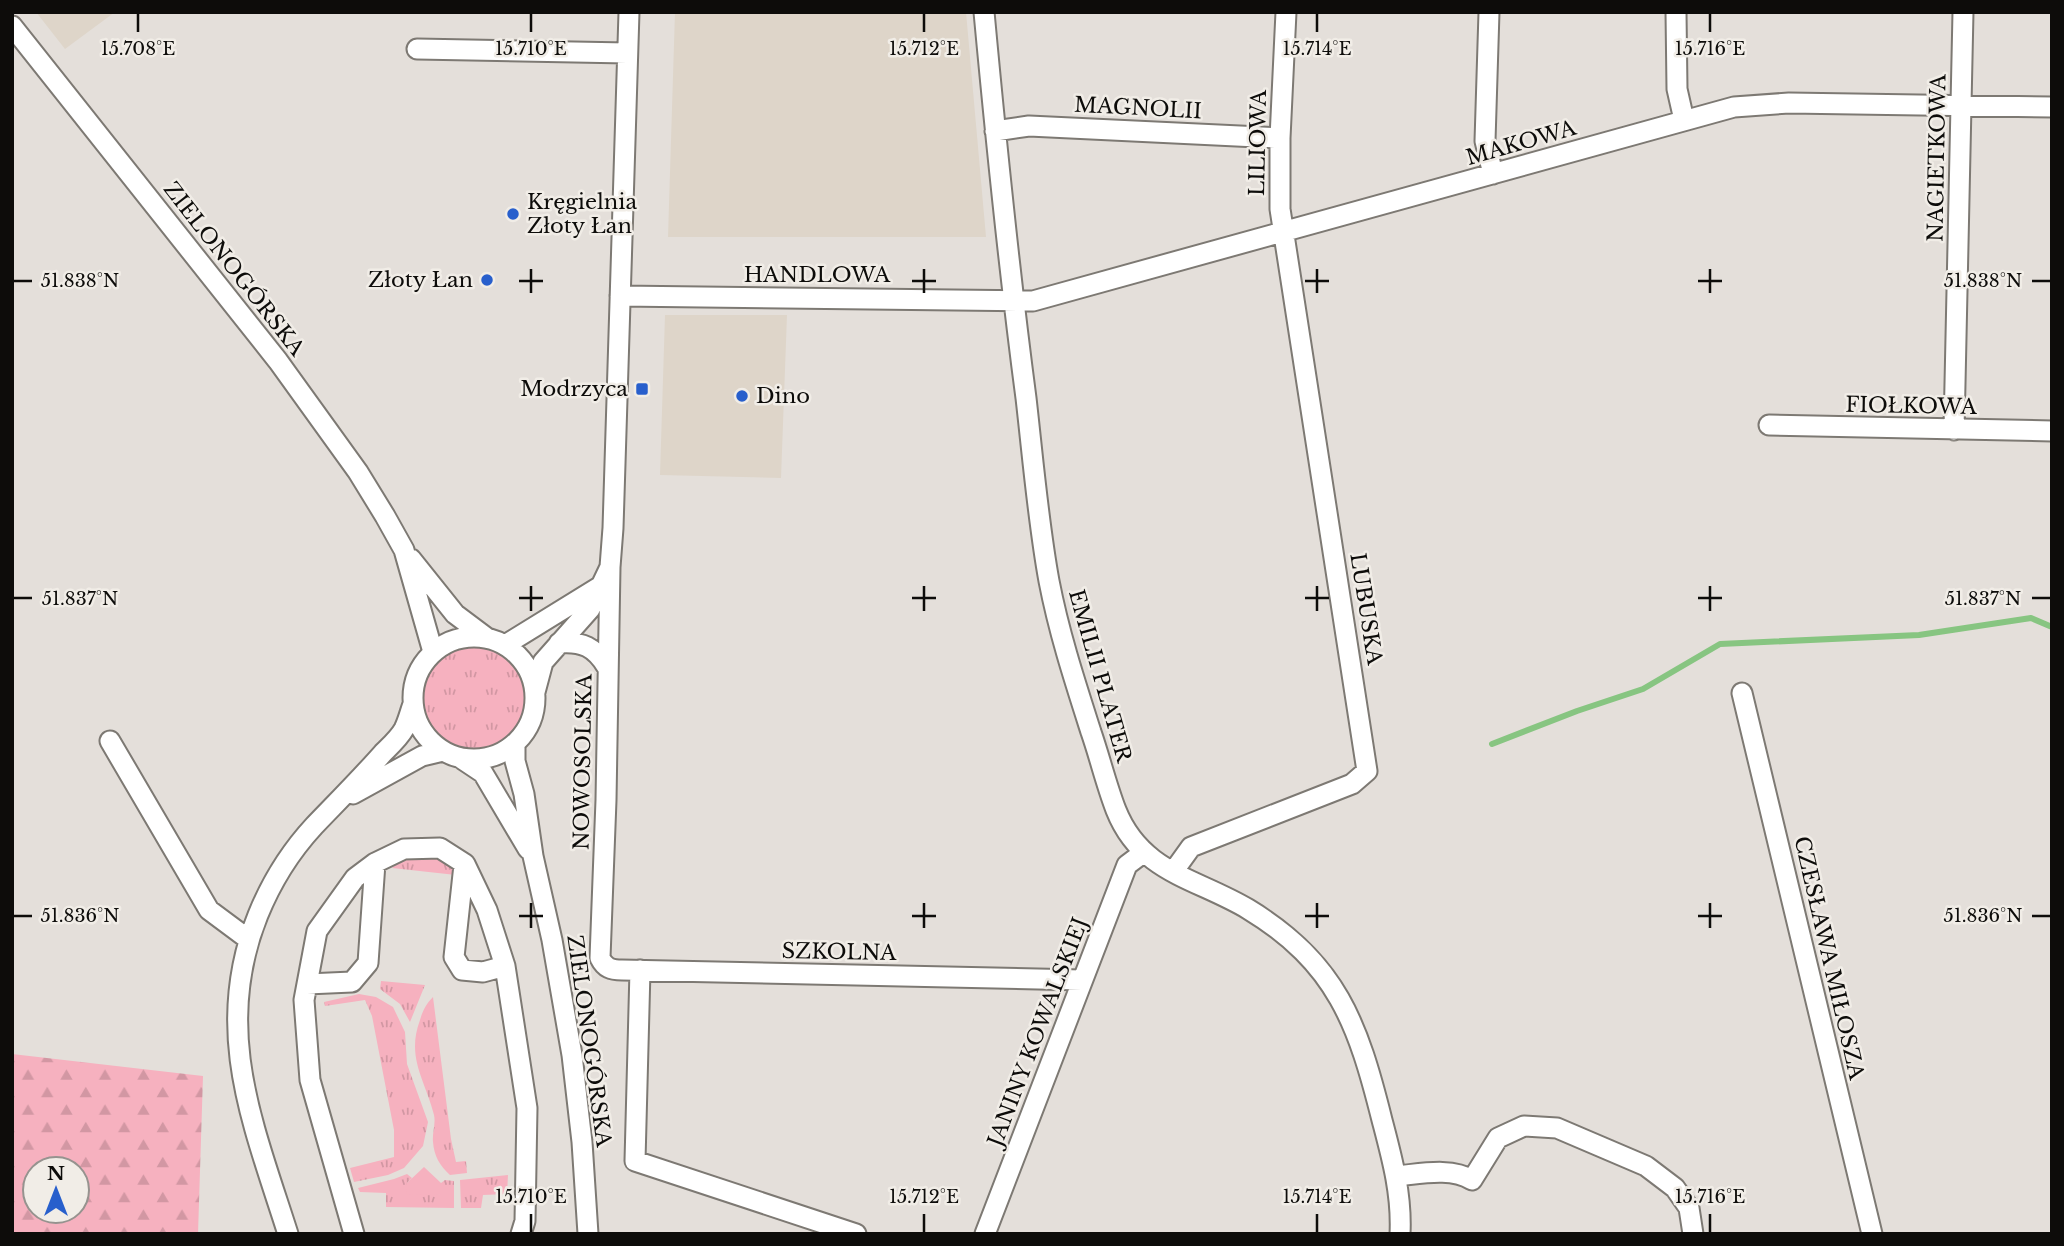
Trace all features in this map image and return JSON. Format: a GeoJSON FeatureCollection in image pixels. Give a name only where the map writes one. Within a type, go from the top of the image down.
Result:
{"type":"FeatureCollection","features":[{"type":"Feature","properties":{"kind":"street","name":"NOWOSOLSKA"},"geometry":{"type":"LineString","coordinates":[[600,958],[629,12]]}},
{"type":"Feature","properties":{"kind":"street","name":"EMILII PLATER"},"geometry":{"type":"LineString","coordinates":[[984,12],[1013,299],[1049,578],[1061,638],[1117,812],[1143,853],[1173,873],[1247,908],[1307,953],[1325,976],[1353,1023],[1366,1056],[1396,1176],[1400,1199],[1400,1234]]}},
{"type":"Feature","properties":{"kind":"street","name":"LILIOWA"},"geometry":{"type":"LineString","coordinates":[[1285,232],[1280,209],[1280,138],[1286,12]]}},
{"type":"Feature","properties":{"kind":"street"},"geometry":{"type":"LineString","coordinates":[[1489,12],[1485,141],[1493,174]]}},
{"type":"Feature","properties":{"kind":"street"},"geometry":{"type":"LineString","coordinates":[[1676,12],[1677,89],[1684,120]]}},
{"type":"Feature","properties":{"kind":"street","name":"NAGIETKOWA"},"geometry":{"type":"LineString","coordinates":[[1954,430],[1963,12]]}},
{"type":"Feature","properties":{"kind":"street","name":"ZIELONOGÓRSKA"},"geometry":{"type":"LineString","coordinates":[[12,26],[278,361],[358,472],[404,551],[455,614],[496,642]]}},
{"type":"Feature","properties":{"kind":"street"},"geometry":{"type":"LineString","coordinates":[[416,49],[627,53]]}},
{"type":"Feature","properties":{"kind":"street","name":"MAKOWA"},"geometry":{"type":"LineString","coordinates":[[1013,299],[1032,301],[1057,295],[1734,107],[1789,103],[2052,107]]}},
{"type":"Feature","properties":{"kind":"street","name":"MAGNOLII"},"geometry":{"type":"LineString","coordinates":[[995,131],[1029,126],[1280,138]]}},
{"type":"Feature","properties":{"kind":"street","name":"LUBUSKA"},"geometry":{"type":"LineString","coordinates":[[1173,873],[1191,847],[1352,784],[1367,771],[1285,232]]}},
{"type":"Feature","properties":{"kind":"street","name":"HANDLOWA"},"geometry":{"type":"LineString","coordinates":[[620,296],[1013,299]]}},
{"type":"Feature","properties":{"kind":"street","name":"FIOŁKOWA"},"geometry":{"type":"LineString","coordinates":[[1769,425],[2052,431]]}},
{"type":"Feature","properties":{"kind":"street","name":"ZIELONOGÓRSKA"},"geometry":{"type":"LineString","coordinates":[[404,551],[433,652]]}},
{"type":"Feature","properties":{"kind":"street","name":"NOWOSOLSKA"},"geometry":{"type":"LineString","coordinates":[[535,692],[543,662],[590,610],[610,567]]}},
{"type":"Feature","properties":{"kind":"street","name":"NOWOSOLSKA"},"geometry":{"type":"LineString","coordinates":[[496,642],[599,587]]}},
{"type":"Feature","properties":{"kind":"street"},"geometry":{"type":"LineString","coordinates":[[288,1234],[254,1128],[238,1052],[236,1019],[239,979],[248,939],[269,888],[292,854],[403,731],[413,704],[417,676],[433,652],[449,642],[468,637],[496,642],[520,657],[530,673],[535,692],[534,711],[527,729],[515,744],[499,754],[480,759],[452,755],[422,756],[340,802]]}},
{"type":"Feature","properties":{"kind":"street"},"geometry":{"type":"LineString","coordinates":[[559,643],[587,645],[599,654],[607,667]]}},
{"type":"Feature","properties":{"kind":"street","name":"CZESŁAWA MIŁOSZA"},"geometry":{"type":"LineString","coordinates":[[1742,693],[1872,1234]]}},
{"type":"Feature","properties":{"kind":"street"},"geometry":{"type":"LineString","coordinates":[[413,704],[418,723],[428,739],[452,755]]}},
{"type":"Feature","properties":{"kind":"street"},"geometry":{"type":"LineString","coordinates":[[110,741],[209,910],[248,939]]}},
{"type":"Feature","properties":{"kind":"street","name":"ZIELONOGÓRSKA"},"geometry":{"type":"LineString","coordinates":[[515,744],[515,761],[524,794],[533,856],[552,940],[572,1055],[582,1143],[588,1234]]}},
{"type":"Feature","properties":{"kind":"street","name":"ZIELONOGÓRSKA"},"geometry":{"type":"LineString","coordinates":[[452,755],[483,773],[533,856]]}},
{"type":"Feature","properties":{"kind":"street"},"geometry":{"type":"LineString","coordinates":[[354,1234],[310,1080],[304,1000],[317,931],[355,878],[375,863],[404,849],[440,848],[464,864],[487,910],[505,966],[527,1108],[525,1222],[520,1234]]}},
{"type":"Feature","properties":{"kind":"street","name":"JANINY KOWALSKIEJ"},"geometry":{"type":"LineString","coordinates":[[985,1234],[1128,864],[1143,853]]}},
{"type":"Feature","properties":{"kind":"street"},"geometry":{"type":"LineString","coordinates":[[307,984],[352,982],[368,963],[375,863]]}},
{"type":"Feature","properties":{"kind":"street"},"geometry":{"type":"LineString","coordinates":[[464,864],[454,957],[462,970],[483,972],[505,966]]}},
{"type":"Feature","properties":{"kind":"street","name":"SZKOLNA"},"geometry":{"type":"LineString","coordinates":[[600,958],[604,966],[612,970],[1082,980]]}},
{"type":"Feature","properties":{"kind":"street"},"geometry":{"type":"LineString","coordinates":[[640,970],[635,1161],[856,1234]]}},
{"type":"Feature","properties":{"kind":"street"},"geometry":{"type":"LineString","coordinates":[[1396,1176],[1448,1174],[1464,1175],[1472,1180],[1498,1138],[1524,1126],[1557,1128],[1646,1166],[1675,1188],[1689,1208],[1693,1234]]}},
{"type":"Feature","properties":{"kind":"shaded area"},"geometry":{"type":"Polygon","coordinates":[[[36,12],[115,12],[65,49],[36,12]]]}},
{"type":"Feature","properties":{"kind":"shaded area"},"geometry":{"type":"Polygon","coordinates":[[[675,12],[966,12],[986,237],[668,237],[675,12]]]}},
{"type":"Feature","properties":{"kind":"shaded area"},"geometry":{"type":"Polygon","coordinates":[[[665,315],[787,315],[781,478],[660,475],[665,315]]]}},
{"type":"Feature","properties":{"kind":"green space"},"geometry":{"type":"Polygon","coordinates":[[[474,647],[493,651],[510,662],[521,679],[525,698],[521,717],[510,734],[493,745],[474,749],[455,745],[438,734],[427,717],[423,698],[427,679],[438,662],[455,651],[474,647]]]}},
{"type":"Feature","properties":{"kind":"green space"},"geometry":{"type":"Polygon","coordinates":[[[431,853],[450,862],[456,875],[392,868],[407,855],[431,853]]]}},
{"type":"Feature","properties":{"kind":"green space"},"geometry":{"type":"Polygon","coordinates":[[[381,981],[425,985],[410,1022],[400,1004],[380,989],[381,981]]]}},
{"type":"Feature","properties":{"kind":"green space"},"geometry":{"type":"Polygon","coordinates":[[[359,994],[376,997],[393,1007],[405,1032],[407,1064],[428,1122],[423,1146],[404,1168],[388,1175],[354,1182],[350,1168],[394,1157],[394,1130],[372,1016],[365,1000],[325,1006],[324,1002],[359,994]]]}},
{"type":"Feature","properties":{"kind":"green space"},"geometry":{"type":"Polygon","coordinates":[[[433,997],[451,1139],[456,1162],[466,1161],[467,1173],[450,1175],[436,1156],[433,1142],[434,1115],[418,1068],[416,1034],[425,1007],[433,997]]]}},
{"type":"Feature","properties":{"kind":"green space"},"geometry":{"type":"Polygon","coordinates":[[[12,1054],[203,1076],[198,1234],[12,1234],[12,1054]]]}},
{"type":"Feature","properties":{"kind":"green space"},"geometry":{"type":"Polygon","coordinates":[[[424,1167],[441,1183],[441,1195],[406,1194],[407,1183],[424,1167]]]}},
{"type":"Feature","properties":{"kind":"green space"},"geometry":{"type":"Polygon","coordinates":[[[407,1174],[412,1178],[407,1183],[440,1195],[441,1183],[445,1180],[454,1181],[454,1208],[386,1207],[386,1193],[360,1192],[358,1188],[407,1174]]]}},
{"type":"Feature","properties":{"kind":"green space"},"geometry":{"type":"Polygon","coordinates":[[[508,1175],[507,1194],[483,1195],[481,1208],[461,1208],[460,1180],[508,1175]]]}},
{"type":"Feature","properties":{"kind":"waterway"},"geometry":{"type":"LineString","coordinates":[[1492,744],[1643,689],[1720,644],[1919,635],[2031,618],[2052,627]]}},
{"type":"Feature","properties":{"kind":"place","name":"Kręgielnia Złoty Łan"},"geometry":{"type":"Point","coordinates":[513,214]}},
{"type":"Feature","properties":{"kind":"place","name":"Złoty Łan"},"geometry":{"type":"Point","coordinates":[487,280]}},
{"type":"Feature","properties":{"kind":"place","name":"Modrzyca"},"geometry":{"type":"Point","coordinates":[642,389]}},
{"type":"Feature","properties":{"kind":"place","name":"Dino"},"geometry":{"type":"Point","coordinates":[742,396]}}]}
